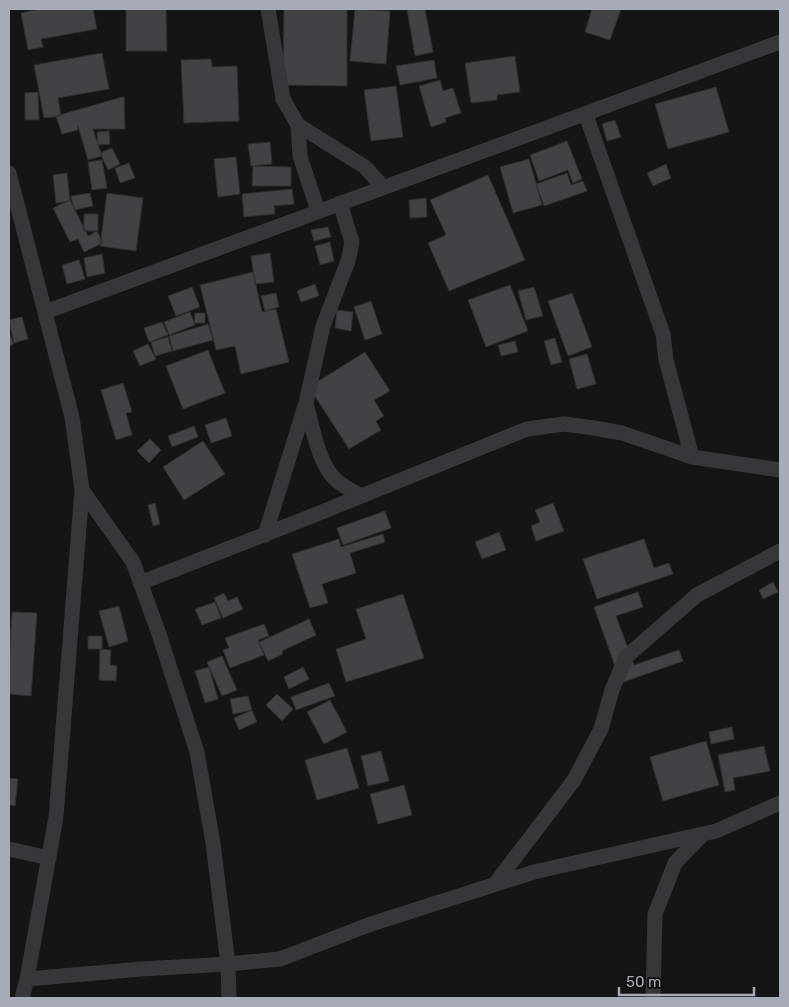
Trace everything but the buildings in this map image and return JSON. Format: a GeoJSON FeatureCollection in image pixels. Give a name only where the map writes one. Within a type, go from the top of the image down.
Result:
{"type":"FeatureCollection","features":[{"type":"Feature","properties":{"kind":"street"},"geometry":{"type":"LineString","coordinates":[[268,9],[283,99],[298,125],[300,156],[318,211]]}},
{"type":"Feature","properties":{"kind":"street"},"geometry":{"type":"LineString","coordinates":[[45,312],[383,187],[586,115],[780,42]]}},
{"type":"Feature","properties":{"kind":"street"},"geometry":{"type":"LineString","coordinates":[[586,115],[663,334],[666,360],[692,457]]}},
{"type":"Feature","properties":{"kind":"street"},"geometry":{"type":"LineString","coordinates":[[298,125],[365,167],[383,187]]}},
{"type":"Feature","properties":{"kind":"street"},"geometry":{"type":"LineString","coordinates":[[9,173],[72,417],[82,490],[56,817],[22,998]]}},
{"type":"Feature","properties":{"kind":"street"},"geometry":{"type":"LineString","coordinates":[[265,535],[306,403],[323,326],[348,261],[352,242],[340,203]]}},
{"type":"Feature","properties":{"kind":"street"},"geometry":{"type":"LineString","coordinates":[[306,403],[324,462],[335,479],[361,496]]}},
{"type":"Feature","properties":{"kind":"street"},"geometry":{"type":"LineString","coordinates":[[140,583],[265,535],[527,429],[564,424],[622,433],[692,457],[780,470]]}},
{"type":"Feature","properties":{"kind":"street"},"geometry":{"type":"LineString","coordinates":[[82,490],[133,562],[159,634],[197,752],[213,843],[228,964],[229,998]]}},
{"type":"Feature","properties":{"kind":"street"},"geometry":{"type":"LineString","coordinates":[[494,884],[574,780],[601,729],[612,690],[626,657],[696,595],[780,551]]}},
{"type":"Feature","properties":{"kind":"street"},"geometry":{"type":"LineString","coordinates":[[27,979],[142,968],[228,964],[280,959],[371,924],[534,872],[716,832],[780,803]]}},
{"type":"Feature","properties":{"kind":"street"},"geometry":{"type":"LineString","coordinates":[[653,998],[655,914],[675,863],[703,834]]}},
{"type":"Feature","properties":{"kind":"street"},"geometry":{"type":"LineString","coordinates":[[9,849],[49,858]]}}]}
